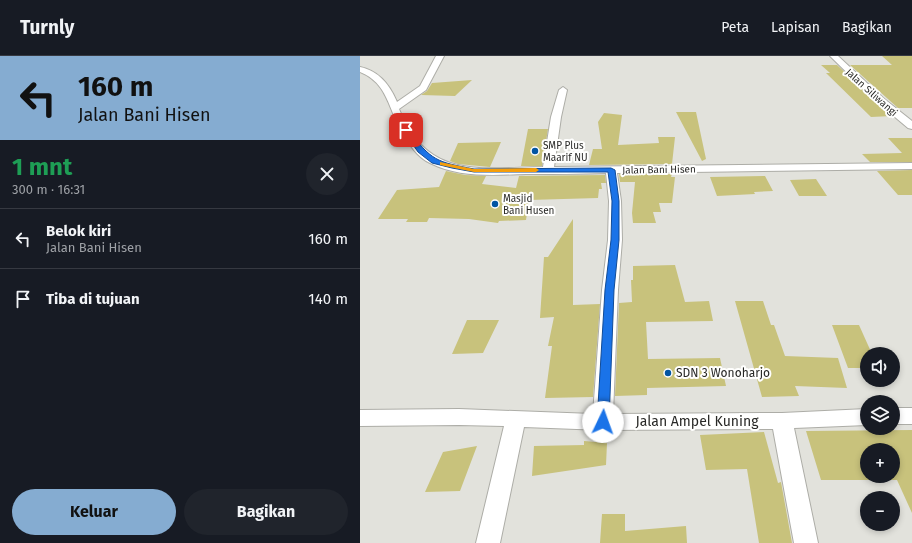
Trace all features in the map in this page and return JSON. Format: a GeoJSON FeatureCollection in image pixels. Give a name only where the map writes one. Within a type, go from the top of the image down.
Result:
{"type":"FeatureCollection","features":[{"type":"Feature","properties":{"kind":"street"},"geometry":{"type":"LineString","coordinates":[[395,108],[423,88],[440,56]]}},
{"type":"Feature","properties":{"kind":"street","name":"Jalan Siliwangi"},"geometry":{"type":"LineString","coordinates":[[834,56],[880,100],[912,126]]}},
{"type":"Feature","properties":{"kind":"street","name":"Jalan Bani Hisen"},"geometry":{"type":"LineString","coordinates":[[360,69],[368,71],[386,88],[400,120],[420,150],[434,161],[474,170],[611,170],[912,166]]}},
{"type":"Feature","properties":{"kind":"street"},"geometry":{"type":"LineString","coordinates":[[548,170],[556,117],[563,90]]}},
{"type":"Feature","properties":{"kind":"street"},"geometry":{"type":"LineString","coordinates":[[603,422],[610,290],[615,240],[615,201],[611,170]]}},
{"type":"Feature","properties":{"kind":"street"},"geometry":{"type":"LineString","coordinates":[[900,416],[912,416]]}},
{"type":"Feature","properties":{"kind":"street","name":"Jalan Ampel Kuning"},"geometry":{"type":"LineString","coordinates":[[360,418],[459,417],[603,422],[782,421],[860,417]]}},
{"type":"Feature","properties":{"kind":"street"},"geometry":{"type":"LineString","coordinates":[[488,543],[516,419]]}},
{"type":"Feature","properties":{"kind":"street"},"geometry":{"type":"LineString","coordinates":[[782,421],[806,543]]}},
{"type":"Feature","properties":{"kind":"building"},"geometry":{"type":"Polygon","coordinates":[[[882,56],[912,56],[912,108],[898,108],[850,65],[892,65],[882,56]]]}},
{"type":"Feature","properties":{"kind":"building"},"geometry":{"type":"Polygon","coordinates":[[[821,65],[837,65],[892,116],[871,117],[826,73],[830,73],[821,65]]]}},
{"type":"Feature","properties":{"kind":"building"},"geometry":{"type":"Polygon","coordinates":[[[472,80],[455,96],[421,95],[427,91],[432,83],[472,80]]]}},
{"type":"Feature","properties":{"kind":"building"},"geometry":{"type":"Polygon","coordinates":[[[676,112],[696,112],[706,159],[702,161],[676,112]]]}},
{"type":"Feature","properties":{"kind":"building"},"geometry":{"type":"Polygon","coordinates":[[[604,113],[622,115],[618,145],[659,143],[658,137],[675,137],[672,164],[589,165],[593,149],[602,149],[598,122],[604,113]]]}},
{"type":"Feature","properties":{"kind":"building"},"geometry":{"type":"Polygon","coordinates":[[[528,129],[548,129],[542,166],[521,166],[528,129]]]}},
{"type":"Feature","properties":{"kind":"building"},"geometry":{"type":"Polygon","coordinates":[[[888,138],[912,138],[912,162],[870,162],[862,154],[902,153],[888,138]]]}},
{"type":"Feature","properties":{"kind":"building"},"geometry":{"type":"Polygon","coordinates":[[[501,142],[490,167],[458,164],[450,161],[458,143],[501,142]]]}},
{"type":"Feature","properties":{"kind":"building"},"geometry":{"type":"Polygon","coordinates":[[[912,170],[912,195],[898,195],[877,171],[912,170]]]}},
{"type":"Feature","properties":{"kind":"building"},"geometry":{"type":"Polygon","coordinates":[[[446,171],[465,175],[486,176],[482,184],[516,188],[519,176],[605,175],[606,183],[601,183],[602,189],[599,189],[598,198],[529,200],[526,220],[499,221],[498,223],[469,219],[429,218],[427,222],[406,222],[408,219],[378,219],[397,190],[439,187],[446,171]]]}},
{"type":"Feature","properties":{"kind":"building"},"geometry":{"type":"Polygon","coordinates":[[[619,174],[672,174],[671,177],[675,177],[672,203],[659,203],[661,212],[653,212],[656,223],[633,223],[632,213],[635,182],[620,182],[619,174]]]}},
{"type":"Feature","properties":{"kind":"building"},"geometry":{"type":"Polygon","coordinates":[[[765,176],[773,191],[754,192],[755,194],[717,196],[710,177],[765,176]]]}},
{"type":"Feature","properties":{"kind":"building"},"geometry":{"type":"Polygon","coordinates":[[[816,179],[827,196],[799,196],[790,180],[816,179]]]}},
{"type":"Feature","properties":{"kind":"building"},"geometry":{"type":"Polygon","coordinates":[[[573,219],[573,305],[600,304],[593,397],[545,398],[552,346],[548,346],[554,317],[540,318],[544,257],[548,257],[573,219]]]}},
{"type":"Feature","properties":{"kind":"building"},"geometry":{"type":"Polygon","coordinates":[[[675,265],[685,302],[709,301],[713,321],[646,322],[648,359],[720,358],[726,386],[647,388],[647,395],[615,396],[619,303],[632,302],[631,280],[633,280],[633,266],[675,265]]]}},
{"type":"Feature","properties":{"kind":"building"},"geometry":{"type":"Polygon","coordinates":[[[735,301],[763,301],[771,325],[774,325],[785,356],[838,358],[847,388],[795,386],[799,396],[762,397],[735,301]]]}},
{"type":"Feature","properties":{"kind":"building"},"geometry":{"type":"Polygon","coordinates":[[[467,320],[499,320],[483,353],[452,354],[467,320]]]}},
{"type":"Feature","properties":{"kind":"building"},"geometry":{"type":"Polygon","coordinates":[[[832,325],[859,325],[869,347],[860,347],[860,368],[848,368],[832,325]]]}},
{"type":"Feature","properties":{"kind":"building"},"geometry":{"type":"Polygon","coordinates":[[[860,430],[860,435],[900,435],[900,430],[912,430],[912,513],[898,483],[900,483],[900,443],[860,443],[860,480],[821,480],[806,431],[860,430]]]}},
{"type":"Feature","properties":{"kind":"building"},"geometry":{"type":"Polygon","coordinates":[[[764,432],[778,483],[781,482],[792,543],[759,543],[747,469],[706,470],[700,435],[764,432]]]}},
{"type":"Feature","properties":{"kind":"building"},"geometry":{"type":"Polygon","coordinates":[[[584,441],[607,443],[606,465],[532,476],[534,446],[584,445],[584,441]]]}},
{"type":"Feature","properties":{"kind":"building"},"geometry":{"type":"Polygon","coordinates":[[[477,446],[460,491],[425,492],[443,452],[477,446]]]}},
{"type":"Feature","properties":{"kind":"building"},"geometry":{"type":"Polygon","coordinates":[[[602,514],[625,514],[625,531],[686,526],[687,543],[600,543],[602,514]]]}},
{"type":"Feature","properties":{"kind":"slow traffic"},"geometry":{"type":"LineString","coordinates":[[442,164],[474,170],[536,170]]}},
{"type":"Feature","properties":{"kind":"place","name":"SMP Plus Maarif NU"},"geometry":{"type":"Point","coordinates":[535,151]}},
{"type":"Feature","properties":{"kind":"place","name":"Masjid Bani Husen"},"geometry":{"type":"Point","coordinates":[495,204]}},
{"type":"Feature","properties":{"kind":"place","name":"SDN 3 Wonoharjo"},"geometry":{"type":"Point","coordinates":[668,373]}},
{"type":"Feature","properties":{"kind":"route"},"geometry":{"type":"LineString","coordinates":[[406,130],[420,150],[434,161],[452,166],[474,170],[503,171],[611,170],[615,201],[615,240],[610,290],[603,422]]}}]}
